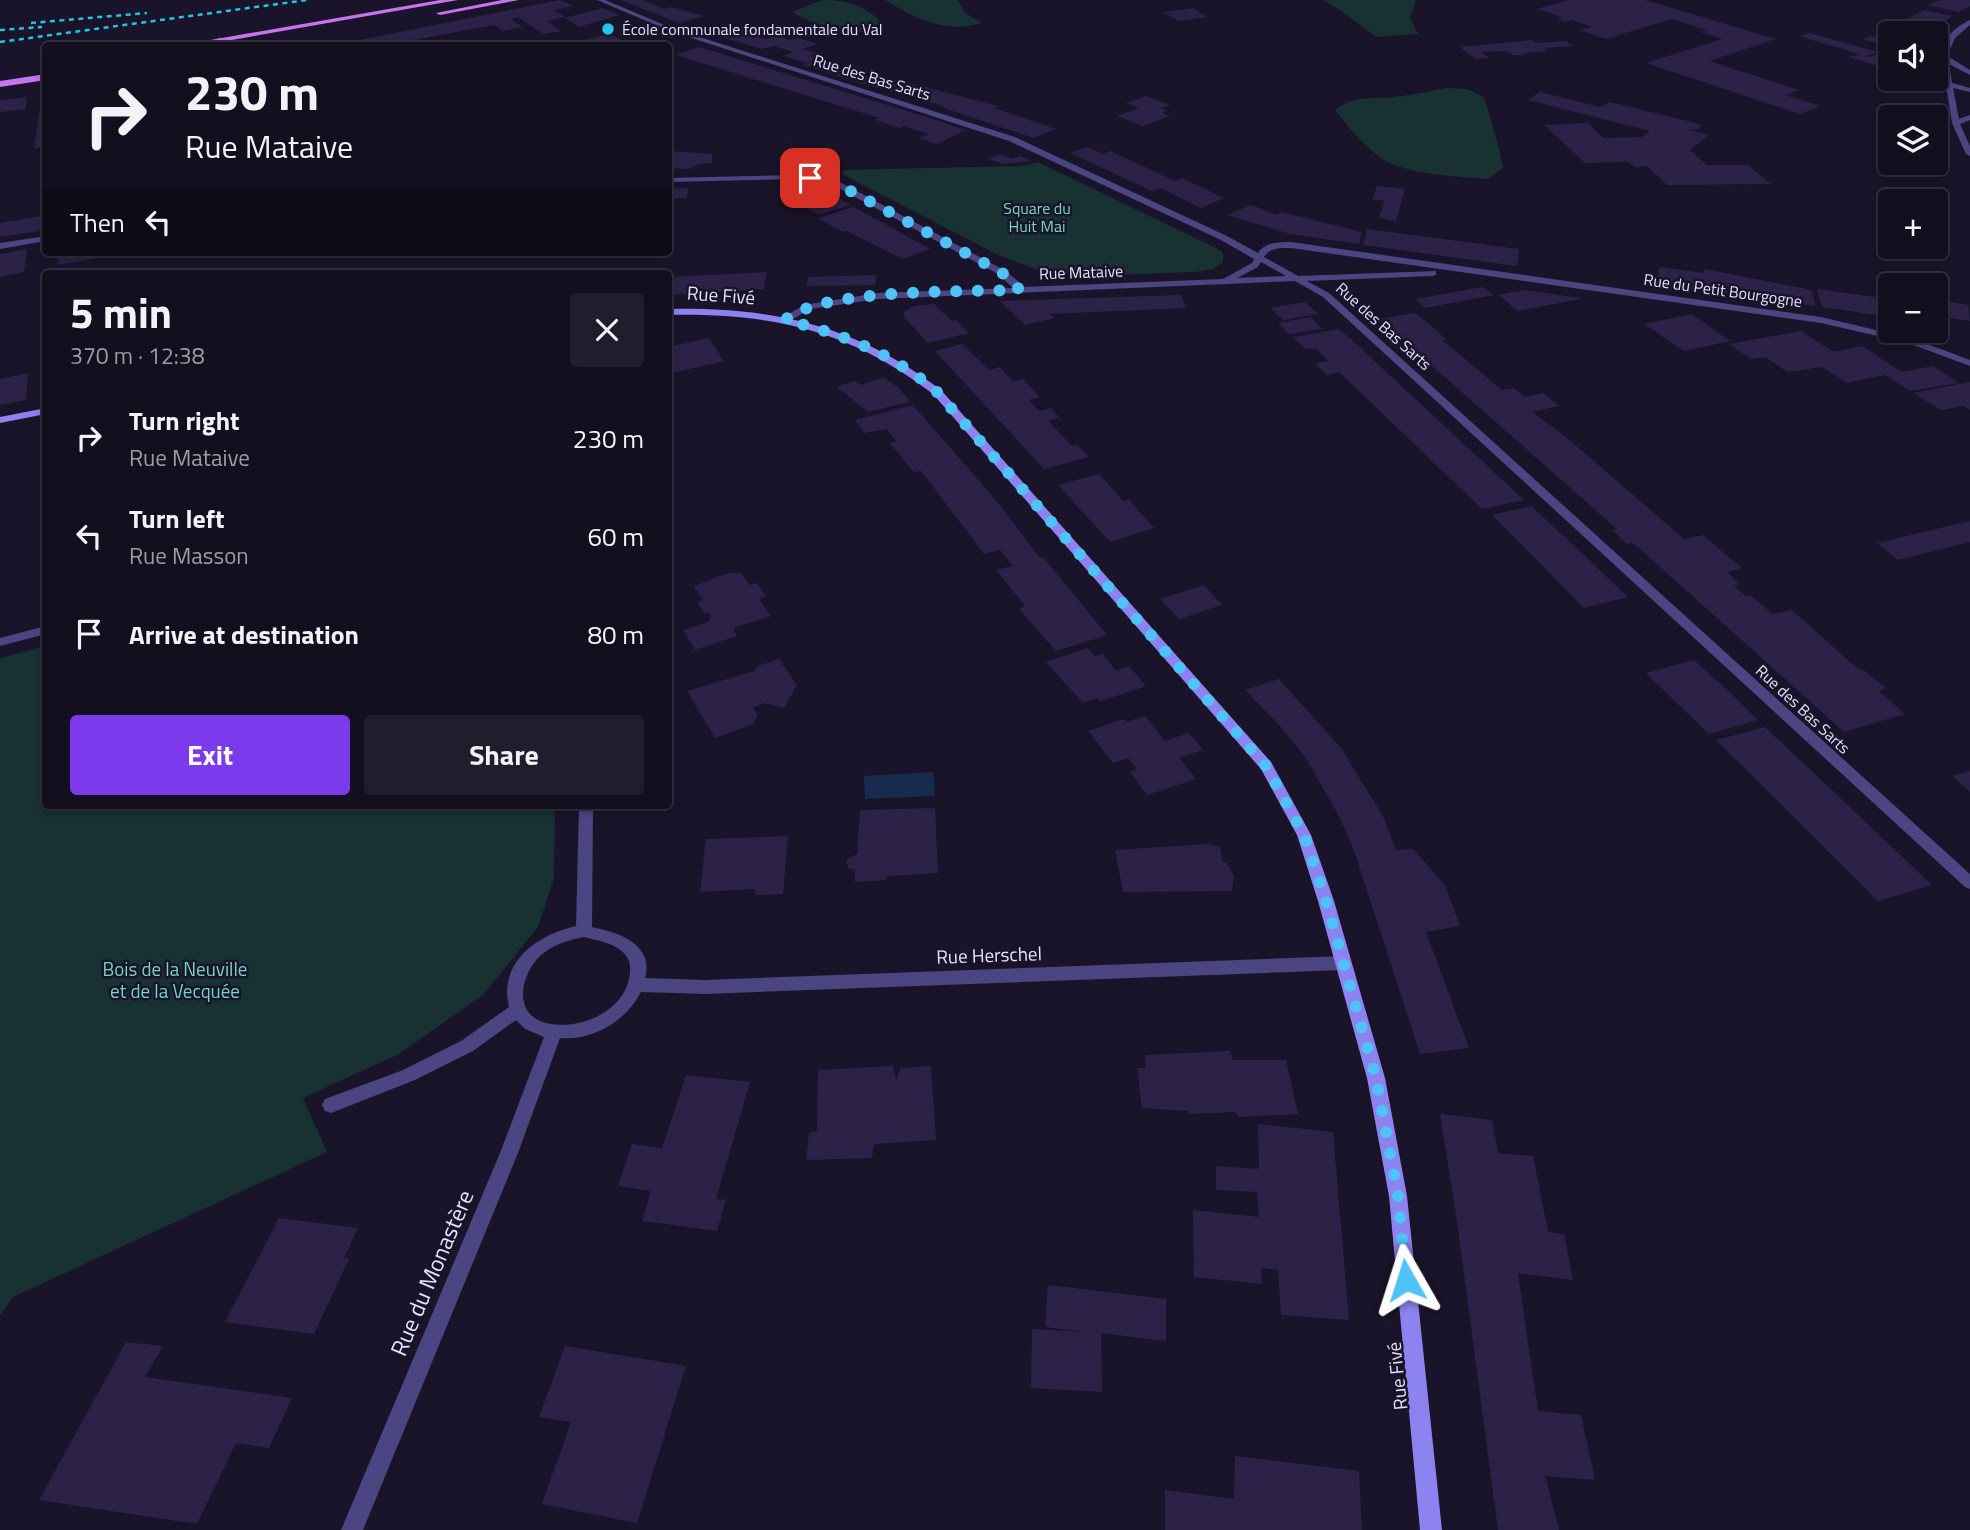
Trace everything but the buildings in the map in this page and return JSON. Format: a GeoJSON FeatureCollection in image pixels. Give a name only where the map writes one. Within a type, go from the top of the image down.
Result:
{"type":"FeatureCollection","features":[{"type":"Feature","properties":{"kind":"main road"},"geometry":{"type":"LineString","coordinates":[[222,42],[454,0]]}},
{"type":"Feature","properties":{"kind":"main road"},"geometry":{"type":"LineString","coordinates":[[427,15],[515,0]]}},
{"type":"Feature","properties":{"kind":"main road"},"geometry":{"type":"LineString","coordinates":[[0,84],[42,78]]}},
{"type":"Feature","properties":{"kind":"street","name":"Rue des Bas Sarts"},"geometry":{"type":"LineString","coordinates":[[600,0],[672,30],[1012,139],[1262,257],[1326,295],[1970,883]]}},
{"type":"Feature","properties":{"kind":"street"},"geometry":{"type":"LineString","coordinates":[[1948,43],[1953,35],[1970,22]]}},
{"type":"Feature","properties":{"kind":"street"},"geometry":{"type":"LineString","coordinates":[[1948,60],[1970,73]]}},
{"type":"Feature","properties":{"kind":"street"},"geometry":{"type":"LineString","coordinates":[[1948,84],[1970,84]]}},
{"type":"Feature","properties":{"kind":"street"},"geometry":{"type":"LineString","coordinates":[[1948,84],[1970,90]]}},
{"type":"Feature","properties":{"kind":"street"},"geometry":{"type":"LineString","coordinates":[[1948,88],[1956,123],[1970,153]]}},
{"type":"Feature","properties":{"kind":"street"},"geometry":{"type":"LineString","coordinates":[[1956,123],[1970,117]]}},
{"type":"Feature","properties":{"kind":"street"},"geometry":{"type":"LineString","coordinates":[[672,180],[798,177],[832,182],[1001,272],[1015,283],[1019,290]]}},
{"type":"Feature","properties":{"kind":"street"},"geometry":{"type":"LineString","coordinates":[[0,246],[42,239]]}},
{"type":"Feature","properties":{"kind":"street","name":"Rue du Petit Bourgogne"},"geometry":{"type":"LineString","coordinates":[[1224,282],[1248,270],[1262,257],[1264,250],[1292,246],[1821,320],[1911,341],[1970,363]]}},
{"type":"Feature","properties":{"kind":"street","name":"Rue du Petit Bourgogne"},"geometry":{"type":"LineString","coordinates":[[1300,279],[1466,271]]}},
{"type":"Feature","properties":{"kind":"street","name":"Rue Mataive"},"geometry":{"type":"LineString","coordinates":[[785,320],[800,309],[846,299],[1300,279]]}},
{"type":"Feature","properties":{"kind":"street","name":"Rue Fivé"},"geometry":{"type":"LineString","coordinates":[[672,312],[711,311],[785,320],[840,335],[904,366],[937,392],[1266,766],[1304,835],[1376,1078],[1398,1196],[1431,1530]]}},
{"type":"Feature","properties":{"kind":"street"},"geometry":{"type":"LineString","coordinates":[[0,421],[42,412]]}},
{"type":"Feature","properties":{"kind":"street"},"geometry":{"type":"LineString","coordinates":[[0,642],[42,631]]}},
{"type":"Feature","properties":{"kind":"street"},"geometry":{"type":"LineString","coordinates":[[584,931],[586,809]]}},
{"type":"Feature","properties":{"kind":"street"},"geometry":{"type":"LineString","coordinates":[[584,931],[604,933],[622,939],[634,951],[639,967],[637,985],[621,1009],[596,1027],[575,1032],[554,1033],[525,1021],[517,1010],[513,996],[515,981],[533,952],[549,942],[584,931]]}},
{"type":"Feature","properties":{"kind":"street","name":"Rue Herschel"},"geometry":{"type":"LineString","coordinates":[[637,985],[705,987],[1343,962]]}},
{"type":"Feature","properties":{"kind":"street"},"geometry":{"type":"LineString","coordinates":[[331,1105],[409,1075],[467,1046],[517,1010]]}},
{"type":"Feature","properties":{"kind":"street","name":"Rue du Monastère"},"geometry":{"type":"LineString","coordinates":[[352,1530],[509,1153],[554,1033]]}},
{"type":"Feature","properties":{"kind":"green space"},"geometry":{"type":"Polygon","coordinates":[[[823,0],[855,5],[881,22],[871,29],[849,33],[814,23],[792,12],[823,0]]]}},
{"type":"Feature","properties":{"kind":"green space"},"geometry":{"type":"Polygon","coordinates":[[[885,0],[958,0],[965,13],[982,23],[943,26],[920,19],[885,0]]]}},
{"type":"Feature","properties":{"kind":"green space"},"geometry":{"type":"Polygon","coordinates":[[[1323,0],[1416,0],[1410,18],[1418,34],[1376,37],[1323,0]]]}},
{"type":"Feature","properties":{"kind":"green space"},"geometry":{"type":"Polygon","coordinates":[[[1446,88],[1467,89],[1484,97],[1503,168],[1488,179],[1425,173],[1390,163],[1367,147],[1335,110],[1357,100],[1395,97],[1446,88]]]}},
{"type":"Feature","properties":{"kind":"green space","name":"Square du Huit Mai"},"geometry":{"type":"Polygon","coordinates":[[[1038,162],[1216,248],[1223,253],[1223,262],[1213,269],[1195,272],[1086,276],[1038,270],[998,255],[842,174],[843,170],[1023,166],[1038,162]]]}},
{"type":"Feature","properties":{"kind":"green space","name":"Bois de la Neuville et de la Vecquée"},"geometry":{"type":"Polygon","coordinates":[[[42,647],[42,809],[555,809],[554,878],[538,927],[484,994],[399,1054],[303,1098],[327,1152],[13,1297],[0,1315],[0,658],[42,647]]]}},
{"type":"Feature","properties":{"kind":"water"},"geometry":{"type":"Polygon","coordinates":[[[933,772],[935,796],[865,799],[864,776],[933,772]]]}},
{"type":"Feature","properties":{"kind":"railway"},"geometry":{"type":"LineString","coordinates":[[0,42],[307,0]]}},
{"type":"Feature","properties":{"kind":"railway"},"geometry":{"type":"LineString","coordinates":[[31,23],[147,13]]}},
{"type":"Feature","properties":{"kind":"railway"},"geometry":{"type":"LineString","coordinates":[[0,30],[42,27]]}},
{"type":"Feature","properties":{"kind":"place","name":"École communale fondamentale du Val"},"geometry":{"type":"Point","coordinates":[608,29]}},
{"type":"Feature","properties":{"kind":"route"},"geometry":{"type":"LineString","coordinates":[[810,178],[843,187],[1001,272],[1018,286],[1019,290],[846,299],[800,309],[785,320],[840,335],[867,346],[904,366],[937,392],[1266,766],[1304,835],[1326,901],[1376,1078],[1398,1196],[1406,1280]]}}]}
